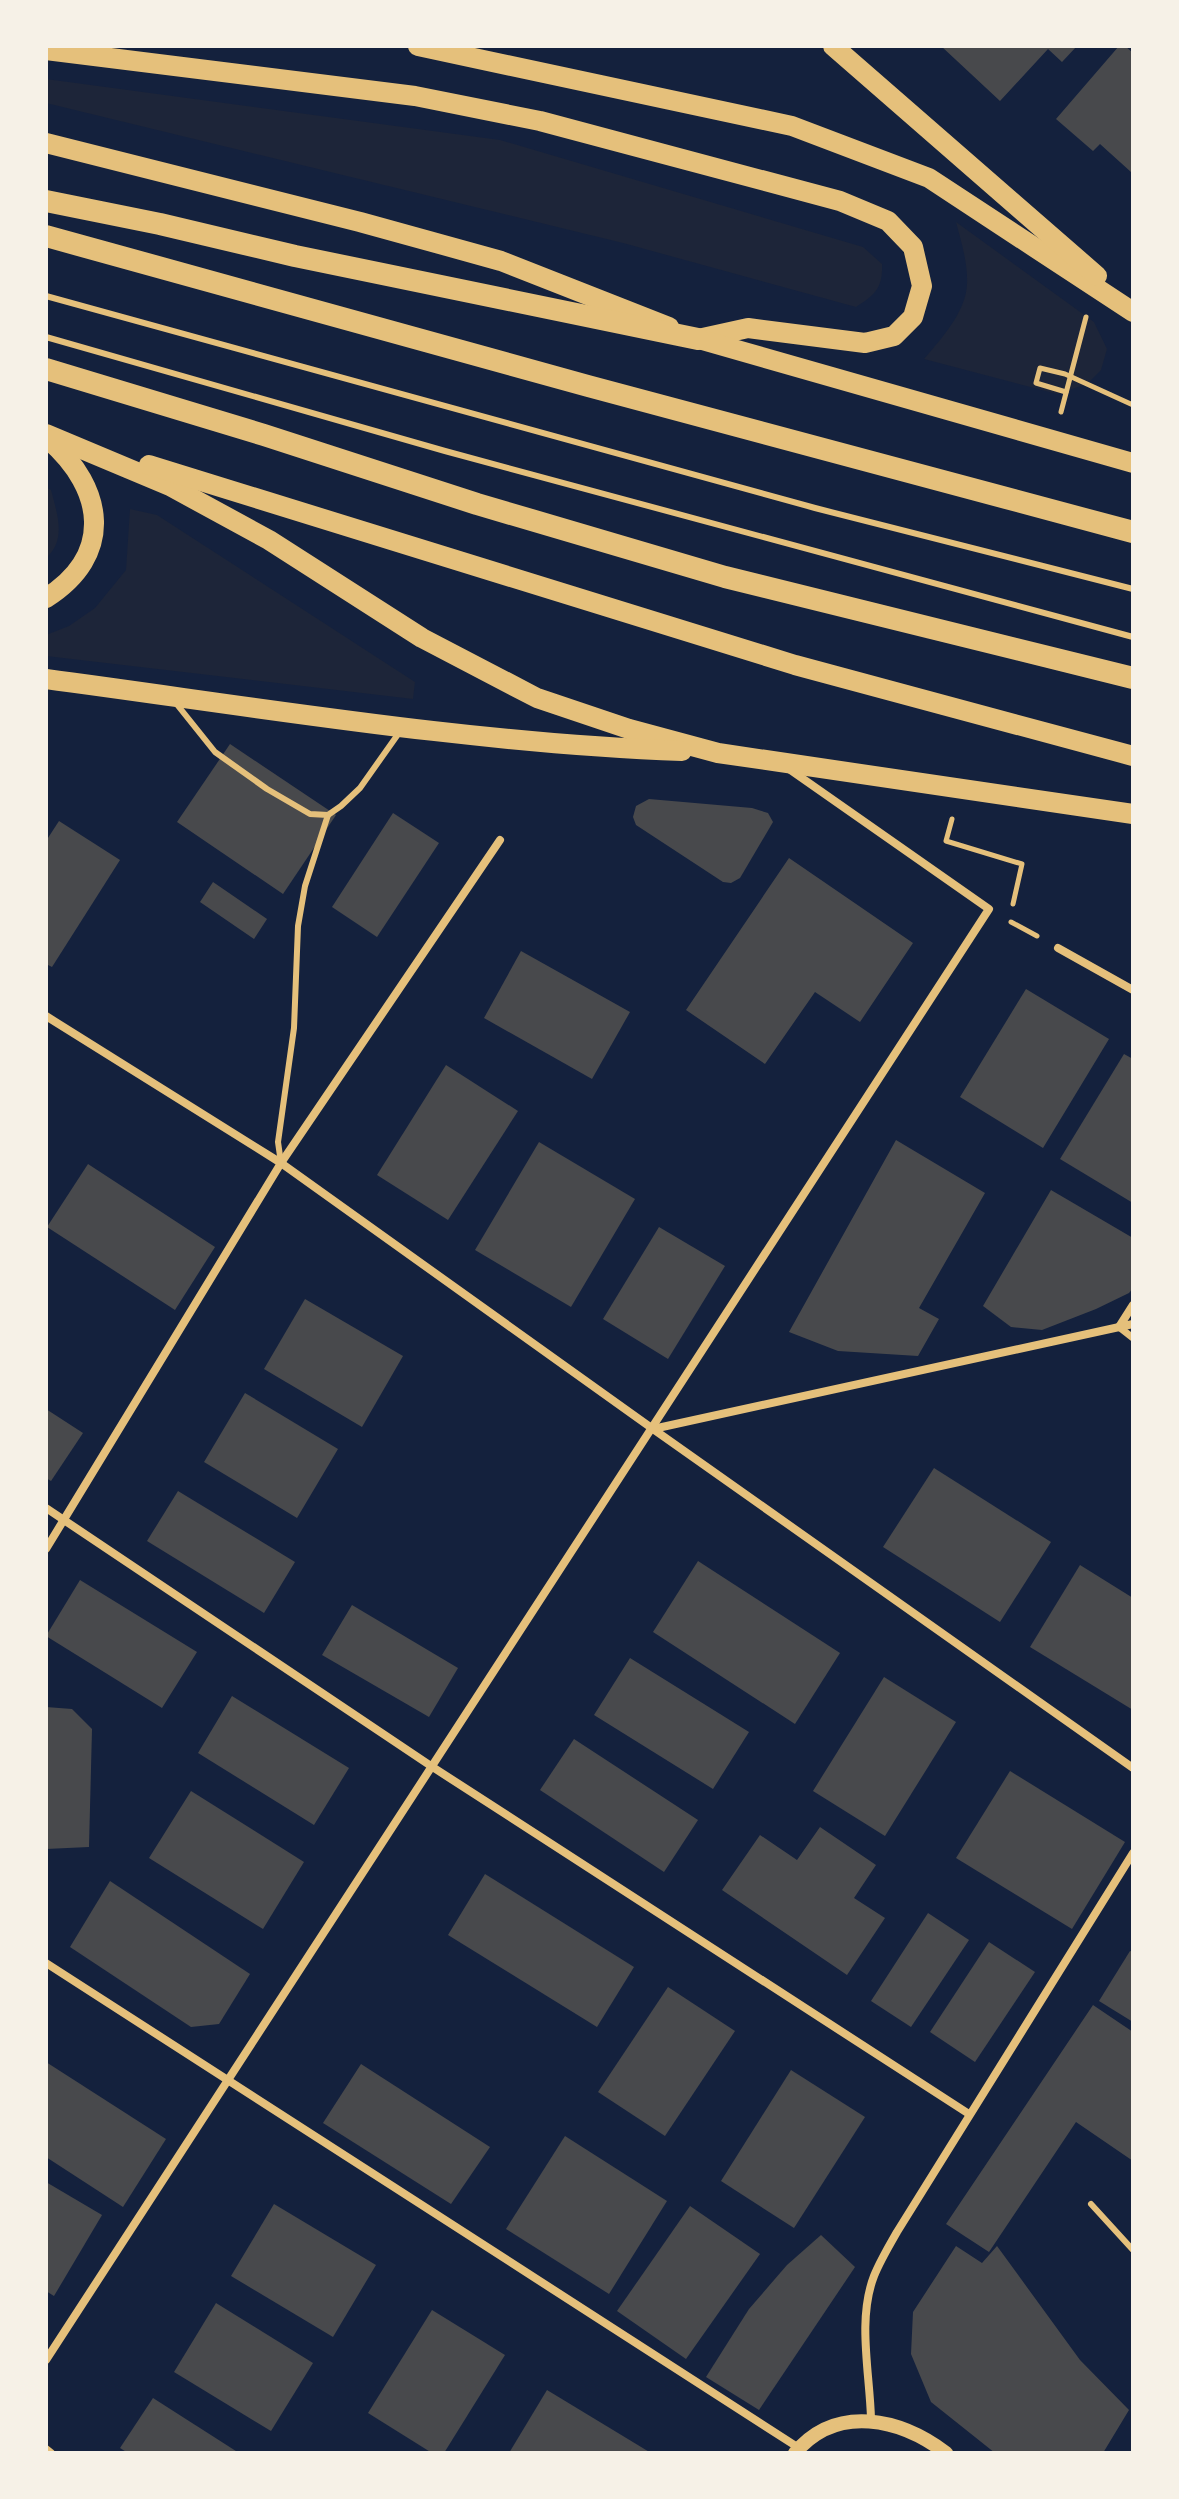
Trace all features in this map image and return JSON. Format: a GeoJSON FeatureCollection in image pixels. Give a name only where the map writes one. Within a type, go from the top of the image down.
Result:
{"type":"FeatureCollection","features":[{"type":"Feature","properties":{"kind":"highway"},"geometry":{"type":"LineString","coordinates":[[46,201],[355,269],[698,339]]}},
{"type":"Feature","properties":{"kind":"highway"},"geometry":{"type":"LineString","coordinates":[[46,236],[1133,532]]}},
{"type":"Feature","properties":{"kind":"highway"},"geometry":{"type":"LineString","coordinates":[[46,369],[477,504],[725,577],[1133,678]]}},
{"type":"Feature","properties":{"kind":"main road"},"geometry":{"type":"LineString","coordinates":[[418,46],[806,131],[929,178],[1133,310]]}},
{"type":"Feature","properties":{"kind":"main road"},"geometry":{"type":"LineString","coordinates":[[833,46],[1133,310]]}},
{"type":"Feature","properties":{"kind":"main road"},"geometry":{"type":"LineString","coordinates":[[46,50],[415,96],[540,121],[840,201],[888,221],[913,247],[922,286],[913,317],[894,336],[865,343],[748,328],[698,339]]}},
{"type":"Feature","properties":{"kind":"main road"},"geometry":{"type":"LineString","coordinates":[[46,143],[501,261],[698,339],[1133,463]]}},
{"type":"Feature","properties":{"kind":"main road"},"geometry":{"type":"LineString","coordinates":[[46,435],[82,476],[95,522],[90,551],[72,578],[46,598]]}},
{"type":"Feature","properties":{"kind":"main road"},"geometry":{"type":"LineString","coordinates":[[46,435],[170,486],[269,540],[422,638],[537,698],[629,729],[718,753],[1133,814]]}},
{"type":"Feature","properties":{"kind":"main road"},"geometry":{"type":"LineString","coordinates":[[46,435],[795,665],[1133,756]]}},
{"type":"Feature","properties":{"kind":"main road"},"geometry":{"type":"LineString","coordinates":[[46,679],[404,727],[604,748],[718,753]]}},
{"type":"Feature","properties":{"kind":"street"},"geometry":{"type":"LineString","coordinates":[[46,2360],[989,909],[779,763]]}},
{"type":"Feature","properties":{"kind":"street"},"geometry":{"type":"LineString","coordinates":[[46,1549],[281,1163],[500,840]]}},
{"type":"Feature","properties":{"kind":"street"},"geometry":{"type":"LineString","coordinates":[[1058,948],[1133,990]]}},
{"type":"Feature","properties":{"kind":"street"},"geometry":{"type":"LineString","coordinates":[[46,1016],[281,1163],[1133,1768]]}},
{"type":"Feature","properties":{"kind":"street"},"geometry":{"type":"LineString","coordinates":[[1119,1327],[1133,1305]]}},
{"type":"Feature","properties":{"kind":"street"},"geometry":{"type":"LineString","coordinates":[[653,1429],[1133,1324]]}},
{"type":"Feature","properties":{"kind":"street"},"geometry":{"type":"LineString","coordinates":[[1119,1327],[1133,1338]]}},
{"type":"Feature","properties":{"kind":"street"},"geometry":{"type":"LineString","coordinates":[[46,1508],[431,1766],[969,2114]]}},
{"type":"Feature","properties":{"kind":"street"},"geometry":{"type":"LineString","coordinates":[[871,2419],[866,2334],[867,2309],[874,2278],[897,2232],[1133,1853]]}},
{"type":"Feature","properties":{"kind":"street"},"geometry":{"type":"LineString","coordinates":[[46,1963],[797,2450],[818,2434],[840,2425],[871,2419],[928,2439],[946,2453]]}},
{"type":"Feature","properties":{"kind":"street"},"geometry":{"type":"LineString","coordinates":[[46,2449],[51,2453]]}},
{"type":"Feature","properties":{"kind":"lane"},"geometry":{"type":"LineString","coordinates":[[46,296],[785,500],[1133,589]]}},
{"type":"Feature","properties":{"kind":"lane"},"geometry":{"type":"LineString","coordinates":[[46,337],[460,455],[1133,637]]}},
{"type":"Feature","properties":{"kind":"lane"},"geometry":{"type":"LineString","coordinates":[[170,696],[215,752],[267,789],[310,814],[328,815]]}},
{"type":"Feature","properties":{"kind":"lane"},"geometry":{"type":"LineString","coordinates":[[281,1163],[278,1142],[294,1028],[298,926],[305,886],[328,815],[360,788],[404,727]]}},
{"type":"Feature","properties":{"kind":"lane"},"geometry":{"type":"LineString","coordinates":[[1091,2204],[1133,2250]]}},
{"type":"Feature","properties":{"kind":"path"},"geometry":{"type":"LineString","coordinates":[[1066,392],[1036,383],[1040,368],[1065,374],[1133,405]]}},
{"type":"Feature","properties":{"kind":"path"},"geometry":{"type":"LineString","coordinates":[[946,841],[1022,864],[1009,921]]}},
{"type":"Feature","properties":{"kind":"path"},"geometry":{"type":"LineString","coordinates":[[989,909],[1058,948]]}},
{"type":"Feature","properties":{"kind":"shaded area"},"geometry":{"type":"Polygon","coordinates":[[[46,79],[500,140],[863,247],[882,264],[881,279],[873,294],[856,307],[623,243],[46,103],[46,79]]]}},
{"type":"Feature","properties":{"kind":"shaded area"},"geometry":{"type":"Polygon","coordinates":[[[956,222],[1094,322],[1107,349],[1101,370],[1087,384],[1057,394],[924,359],[952,324],[966,294],[964,252],[956,222]]]}},
{"type":"Feature","properties":{"kind":"shaded area"},"geometry":{"type":"Polygon","coordinates":[[[46,487],[51,490],[59,526],[56,543],[46,558],[46,487]]]}},
{"type":"Feature","properties":{"kind":"shaded area"},"geometry":{"type":"Polygon","coordinates":[[[130,509],[157,515],[415,682],[413,699],[46,656],[46,635],[69,626],[95,608],[126,570],[130,509]]]}},
{"type":"Feature","properties":{"kind":"building"},"geometry":{"type":"Polygon","coordinates":[[[941,46],[1077,46],[1062,62],[1048,49],[1000,101],[941,46]]]}},
{"type":"Feature","properties":{"kind":"building"},"geometry":{"type":"Polygon","coordinates":[[[1119,46],[1125,46],[1133,53],[1131,172],[1100,144],[1093,151],[1056,119],[1119,46]]]}},
{"type":"Feature","properties":{"kind":"building"},"geometry":{"type":"Polygon","coordinates":[[[230,744],[336,815],[283,894],[177,822],[230,744]]]}},
{"type":"Feature","properties":{"kind":"building"},"geometry":{"type":"Polygon","coordinates":[[[649,799],[752,808],[768,813],[773,822],[740,878],[731,883],[723,882],[636,825],[633,817],[636,806],[649,799]]]}},
{"type":"Feature","properties":{"kind":"building"},"geometry":{"type":"Polygon","coordinates":[[[393,813],[439,843],[377,937],[332,907],[393,813]]]}},
{"type":"Feature","properties":{"kind":"building"},"geometry":{"type":"Polygon","coordinates":[[[59,821],[120,860],[52,967],[46,964],[46,841],[59,821]]]}},
{"type":"Feature","properties":{"kind":"building"},"geometry":{"type":"Polygon","coordinates":[[[789,858],[913,943],[860,1022],[815,992],[765,1064],[686,1010],[789,858]]]}},
{"type":"Feature","properties":{"kind":"building"},"geometry":{"type":"Polygon","coordinates":[[[213,882],[267,919],[254,939],[200,902],[213,882]]]}},
{"type":"Feature","properties":{"kind":"building"},"geometry":{"type":"Polygon","coordinates":[[[521,951],[630,1012],[592,1079],[484,1018],[521,951]]]}},
{"type":"Feature","properties":{"kind":"building"},"geometry":{"type":"Polygon","coordinates":[[[1026,989],[1109,1039],[1043,1148],[960,1097],[1026,989]]]}},
{"type":"Feature","properties":{"kind":"building"},"geometry":{"type":"Polygon","coordinates":[[[1124,1054],[1133,1059],[1133,1203],[1060,1159],[1124,1054]]]}},
{"type":"Feature","properties":{"kind":"building"},"geometry":{"type":"Polygon","coordinates":[[[446,1065],[518,1111],[448,1220],[377,1175],[446,1065]]]}},
{"type":"Feature","properties":{"kind":"building"},"geometry":{"type":"Polygon","coordinates":[[[896,1140],[985,1193],[919,1308],[939,1319],[918,1356],[838,1351],[789,1332],[896,1140]]]}},
{"type":"Feature","properties":{"kind":"building"},"geometry":{"type":"Polygon","coordinates":[[[539,1142],[635,1199],[571,1307],[475,1250],[539,1142]]]}},
{"type":"Feature","properties":{"kind":"building"},"geometry":{"type":"Polygon","coordinates":[[[88,1164],[215,1247],[175,1310],[47,1227],[88,1164]]]}},
{"type":"Feature","properties":{"kind":"building"},"geometry":{"type":"Polygon","coordinates":[[[1051,1190],[1133,1238],[1133,1288],[1096,1309],[1042,1330],[1011,1327],[983,1306],[1051,1190]]]}},
{"type":"Feature","properties":{"kind":"building"},"geometry":{"type":"Polygon","coordinates":[[[659,1227],[725,1266],[668,1359],[603,1319],[659,1227]]]}},
{"type":"Feature","properties":{"kind":"building"},"geometry":{"type":"Polygon","coordinates":[[[305,1299],[403,1356],[362,1427],[264,1369],[305,1299]]]}},
{"type":"Feature","properties":{"kind":"building"},"geometry":{"type":"Polygon","coordinates":[[[245,1393],[338,1449],[297,1518],[204,1462],[245,1393]]]}},
{"type":"Feature","properties":{"kind":"building"},"geometry":{"type":"Polygon","coordinates":[[[46,1409],[83,1433],[51,1481],[46,1478],[46,1409]]]}},
{"type":"Feature","properties":{"kind":"building"},"geometry":{"type":"Polygon","coordinates":[[[934,1468],[1051,1542],[1000,1622],[883,1547],[934,1468]]]}},
{"type":"Feature","properties":{"kind":"building"},"geometry":{"type":"Polygon","coordinates":[[[178,1491],[295,1562],[264,1613],[147,1541],[178,1491]]]}},
{"type":"Feature","properties":{"kind":"building"},"geometry":{"type":"Polygon","coordinates":[[[698,1561],[840,1653],[795,1724],[653,1632],[698,1561]]]}},
{"type":"Feature","properties":{"kind":"building"},"geometry":{"type":"Polygon","coordinates":[[[1080,1565],[1133,1598],[1133,1710],[1030,1647],[1080,1565]]]}},
{"type":"Feature","properties":{"kind":"building"},"geometry":{"type":"Polygon","coordinates":[[[80,1580],[197,1652],[162,1708],[46,1636],[80,1580]]]}},
{"type":"Feature","properties":{"kind":"building"},"geometry":{"type":"Polygon","coordinates":[[[352,1605],[458,1668],[429,1717],[322,1655],[352,1605]]]}},
{"type":"Feature","properties":{"kind":"building"},"geometry":{"type":"Polygon","coordinates":[[[630,1658],[749,1732],[713,1789],[594,1715],[630,1658]]]}},
{"type":"Feature","properties":{"kind":"building"},"geometry":{"type":"Polygon","coordinates":[[[884,1677],[956,1722],[885,1836],[813,1791],[884,1677]]]}},
{"type":"Feature","properties":{"kind":"building"},"geometry":{"type":"Polygon","coordinates":[[[232,1696],[349,1768],[314,1825],[198,1753],[232,1696]]]}},
{"type":"Feature","properties":{"kind":"building"},"geometry":{"type":"Polygon","coordinates":[[[46,1707],[72,1709],[92,1729],[89,1847],[46,1849],[46,1707]]]}},
{"type":"Feature","properties":{"kind":"building"},"geometry":{"type":"Polygon","coordinates":[[[574,1739],[698,1820],[664,1872],[540,1790],[574,1739]]]}},
{"type":"Feature","properties":{"kind":"building"},"geometry":{"type":"Polygon","coordinates":[[[1010,1771],[1125,1842],[1072,1929],[956,1858],[1010,1771]]]}},
{"type":"Feature","properties":{"kind":"building"},"geometry":{"type":"Polygon","coordinates":[[[191,1791],[304,1862],[263,1929],[149,1858],[191,1791]]]}},
{"type":"Feature","properties":{"kind":"building"},"geometry":{"type":"Polygon","coordinates":[[[820,1827],[876,1865],[854,1898],[885,1918],[847,1975],[722,1890],[760,1835],[797,1860],[820,1827]]]}},
{"type":"Feature","properties":{"kind":"building"},"geometry":{"type":"Polygon","coordinates":[[[485,1874],[634,1967],[597,2027],[448,1935],[485,1874]]]}},
{"type":"Feature","properties":{"kind":"building"},"geometry":{"type":"Polygon","coordinates":[[[110,1881],[250,1974],[219,2024],[191,2027],[70,1947],[110,1881]]]}},
{"type":"Feature","properties":{"kind":"building"},"geometry":{"type":"Polygon","coordinates":[[[928,1913],[969,1940],[911,2027],[871,2001],[928,1913]]]}},
{"type":"Feature","properties":{"kind":"building"},"geometry":{"type":"Polygon","coordinates":[[[989,1942],[1035,1972],[975,2062],[930,2032],[989,1942]]]}},
{"type":"Feature","properties":{"kind":"building"},"geometry":{"type":"Polygon","coordinates":[[[1130,1951],[1133,1952],[1133,2022],[1099,2001],[1130,1951]]]}},
{"type":"Feature","properties":{"kind":"building"},"geometry":{"type":"Polygon","coordinates":[[[668,1987],[735,2031],[665,2136],[598,2092],[668,1987]]]}},
{"type":"Feature","properties":{"kind":"building"},"geometry":{"type":"Polygon","coordinates":[[[1093,2005],[1133,2032],[1133,2161],[1076,2122],[989,2252],[946,2224],[1093,2005]]]}},
{"type":"Feature","properties":{"kind":"building"},"geometry":{"type":"Polygon","coordinates":[[[46,2062],[166,2139],[123,2207],[46,2157],[46,2062]]]}},
{"type":"Feature","properties":{"kind":"building"},"geometry":{"type":"Polygon","coordinates":[[[361,2064],[490,2147],[451,2204],[323,2123],[361,2064]]]}},
{"type":"Feature","properties":{"kind":"building"},"geometry":{"type":"Polygon","coordinates":[[[791,2070],[865,2117],[794,2228],[721,2181],[791,2070]]]}},
{"type":"Feature","properties":{"kind":"building"},"geometry":{"type":"Polygon","coordinates":[[[565,2136],[667,2201],[609,2294],[506,2229],[565,2136]]]}},
{"type":"Feature","properties":{"kind":"building"},"geometry":{"type":"Polygon","coordinates":[[[46,2182],[102,2215],[54,2296],[46,2291],[46,2182]]]}},
{"type":"Feature","properties":{"kind":"building"},"geometry":{"type":"Polygon","coordinates":[[[274,2204],[376,2265],[333,2337],[231,2276],[274,2204]]]}},
{"type":"Feature","properties":{"kind":"building"},"geometry":{"type":"Polygon","coordinates":[[[690,2206],[760,2254],[686,2359],[617,2311],[690,2206]]]}},
{"type":"Feature","properties":{"kind":"building"},"geometry":{"type":"Polygon","coordinates":[[[821,2235],[855,2267],[759,2410],[706,2377],[749,2309],[787,2265],[821,2235]]]}},
{"type":"Feature","properties":{"kind":"building"},"geometry":{"type":"Polygon","coordinates":[[[956,2246],[982,2263],[997,2246],[1080,2360],[1129,2410],[1103,2453],[995,2453],[931,2402],[911,2354],[913,2312],[956,2246]]]}},
{"type":"Feature","properties":{"kind":"building"},"geometry":{"type":"Polygon","coordinates":[[[216,2303],[313,2363],[271,2431],[174,2372],[216,2303]]]}},
{"type":"Feature","properties":{"kind":"building"},"geometry":{"type":"Polygon","coordinates":[[[432,2310],[505,2355],[444,2453],[432,2453],[368,2413],[432,2310]]]}},
{"type":"Feature","properties":{"kind":"building"},"geometry":{"type":"Polygon","coordinates":[[[547,2390],[651,2453],[509,2453],[547,2390]]]}},
{"type":"Feature","properties":{"kind":"building"},"geometry":{"type":"Polygon","coordinates":[[[153,2398],[239,2453],[128,2453],[120,2448],[153,2398]]]}}]}
